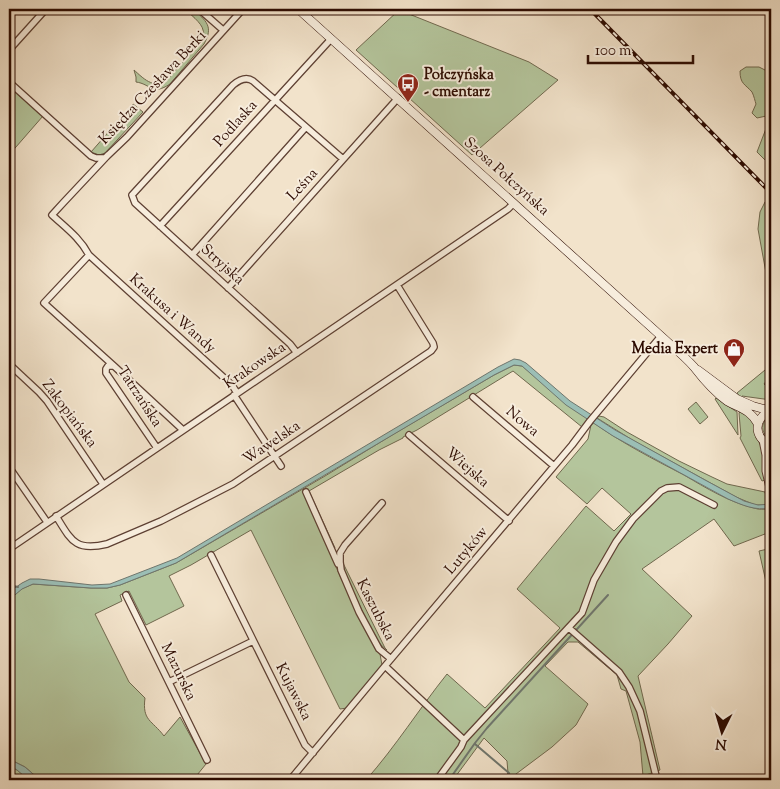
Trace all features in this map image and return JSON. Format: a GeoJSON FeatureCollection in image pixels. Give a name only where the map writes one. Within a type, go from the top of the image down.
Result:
{"type":"FeatureCollection","features":[{"type":"Feature","properties":{"kind":"main road","name":"Szosa Połczyńska"},"geometry":{"type":"LineString","coordinates":[[298,9],[661,336],[694,368],[716,393],[750,413],[758,424]]}},
{"type":"Feature","properties":{"kind":"main road","name":"Szosa Połczyńska"},"geometry":{"type":"LineString","coordinates":[[694,368],[708,376],[727,393],[737,399],[771,411]]}},
{"type":"Feature","properties":{"kind":"main road"},"geometry":{"type":"LineString","coordinates":[[771,411],[763,416],[758,424],[758,434],[771,445]]}},
{"type":"Feature","properties":{"kind":"street"},"geometry":{"type":"LineString","coordinates":[[9,50],[46,9]]}},
{"type":"Feature","properties":{"kind":"street","name":"Księdza Czesława Berki"},"geometry":{"type":"LineString","coordinates":[[199,9],[223,30]]}},
{"type":"Feature","properties":{"kind":"street","name":"Księdza Czesława Berki"},"geometry":{"type":"LineString","coordinates":[[9,82],[90,156],[102,159],[126,137],[243,9]]}},
{"type":"Feature","properties":{"kind":"street","name":"Podlaska"},"geometry":{"type":"LineString","coordinates":[[160,226],[331,39]]}},
{"type":"Feature","properties":{"kind":"street","name":"Stryjska"},"geometry":{"type":"LineString","coordinates":[[276,99],[252,79],[246,78],[238,81],[132,195],[135,203],[290,344],[297,353]]}},
{"type":"Feature","properties":{"kind":"street","name":"Leśna"},"geometry":{"type":"LineString","coordinates":[[228,288],[398,98]]}},
{"type":"Feature","properties":{"kind":"street"},"geometry":{"type":"LineString","coordinates":[[276,99],[343,159]]}},
{"type":"Feature","properties":{"kind":"street"},"geometry":{"type":"LineString","coordinates":[[192,255],[306,127]]}},
{"type":"Feature","properties":{"kind":"street","name":"Krakusa i Wandy"},"geometry":{"type":"LineString","coordinates":[[108,155],[52,216],[76,236],[89,255],[231,384],[281,466]]}},
{"type":"Feature","properties":{"kind":"street","name":"Krakowska"},"geometry":{"type":"LineString","coordinates":[[9,549],[508,209],[514,203]]}},
{"type":"Feature","properties":{"kind":"street","name":"Tatrzańska"},"geometry":{"type":"LineString","coordinates":[[89,255],[44,303],[183,430]]}},
{"type":"Feature","properties":{"kind":"street","name":"Wawelska"},"geometry":{"type":"LineString","coordinates":[[56,516],[71,539],[77,544],[86,546],[107,544],[161,521],[233,484],[431,351],[434,347],[433,343],[397,285]]}},
{"type":"Feature","properties":{"kind":"street","name":"Lutyków"},"geometry":{"type":"LineString","coordinates":[[290,780],[390,659],[509,521],[661,336]]}},
{"type":"Feature","properties":{"kind":"street","name":"Zakopiańska"},"geometry":{"type":"LineString","coordinates":[[9,364],[47,401],[103,484]]}},
{"type":"Feature","properties":{"kind":"street","name":"Tatrzańska"},"geometry":{"type":"LineString","coordinates":[[114,366],[108,366],[106,373],[157,448]]}},
{"type":"Feature","properties":{"kind":"street","name":"Nowa"},"geometry":{"type":"LineString","coordinates":[[473,397],[554,466]]}},
{"type":"Feature","properties":{"kind":"street","name":"Wiejska"},"geometry":{"type":"LineString","coordinates":[[410,435],[509,521]]}},
{"type":"Feature","properties":{"kind":"street"},"geometry":{"type":"LineString","coordinates":[[763,440],[766,455],[766,471],[771,492]]}},
{"type":"Feature","properties":{"kind":"street"},"geometry":{"type":"LineString","coordinates":[[9,467],[47,522]]}},
{"type":"Feature","properties":{"kind":"street"},"geometry":{"type":"LineString","coordinates":[[769,481],[771,473]]}},
{"type":"Feature","properties":{"kind":"street"},"geometry":{"type":"LineString","coordinates":[[437,780],[464,740],[572,631],[582,613],[594,580],[616,542],[633,519],[660,491],[679,487],[714,505]]}},
{"type":"Feature","properties":{"kind":"street","name":"Kaszubska"},"geometry":{"type":"LineString","coordinates":[[306,492],[359,612],[379,649],[390,659]]}},
{"type":"Feature","properties":{"kind":"street","name":"Kaszubska"},"geometry":{"type":"LineString","coordinates":[[341,570],[340,553],[382,502]]}},
{"type":"Feature","properties":{"kind":"street","name":"Kujawska"},"geometry":{"type":"LineString","coordinates":[[211,555],[305,745],[313,753]]}},
{"type":"Feature","properties":{"kind":"street","name":"Mazurska"},"geometry":{"type":"LineString","coordinates":[[126,595],[207,760]]}},
{"type":"Feature","properties":{"kind":"street"},"geometry":{"type":"LineString","coordinates":[[572,631],[619,672],[629,687],[640,711],[657,780]]}},
{"type":"Feature","properties":{"kind":"street"},"geometry":{"type":"LineString","coordinates":[[169,682],[253,641]]}},
{"type":"Feature","properties":{"kind":"street"},"geometry":{"type":"LineString","coordinates":[[385,666],[464,740]]}},
{"type":"Feature","properties":{"kind":"green space"},"geometry":{"type":"Polygon","coordinates":[[[184,9],[193,9],[207,24],[208,33],[204,44],[170,84],[155,89],[136,82],[134,70],[148,82],[157,84],[166,81],[200,42],[204,32],[202,27],[184,9]]]}},
{"type":"Feature","properties":{"kind":"green space"},"geometry":{"type":"Polygon","coordinates":[[[399,10],[529,62],[558,80],[472,155],[356,50],[399,10]]]}},
{"type":"Feature","properties":{"kind":"green space"},"geometry":{"type":"Polygon","coordinates":[[[746,67],[759,67],[771,73],[771,115],[757,118],[752,113],[756,104],[754,97],[742,81],[740,75],[740,71],[746,67]]]}},
{"type":"Feature","properties":{"kind":"green space"},"geometry":{"type":"Polygon","coordinates":[[[9,87],[43,116],[9,155],[9,87]]]}},
{"type":"Feature","properties":{"kind":"green space"},"geometry":{"type":"Polygon","coordinates":[[[133,104],[143,112],[105,153],[99,155],[91,152],[133,104]]]}},
{"type":"Feature","properties":{"kind":"green space"},"geometry":{"type":"Polygon","coordinates":[[[767,126],[771,127],[771,165],[757,152],[767,126]]]}},
{"type":"Feature","properties":{"kind":"green space"},"geometry":{"type":"Polygon","coordinates":[[[771,195],[771,359],[766,273],[758,229],[760,212],[771,195]]]}},
{"type":"Feature","properties":{"kind":"green space"},"geometry":{"type":"Polygon","coordinates":[[[514,365],[522,366],[588,419],[582,427],[513,371],[417,430],[309,491],[335,548],[330,553],[371,640],[380,654],[382,665],[347,708],[340,709],[251,530],[169,576],[184,606],[146,625],[129,591],[120,595],[122,601],[95,614],[129,682],[145,698],[144,706],[149,720],[164,736],[180,717],[206,764],[193,780],[40,780],[25,767],[9,759],[9,600],[21,589],[33,584],[107,588],[120,585],[176,563],[514,365]]]}},
{"type":"Feature","properties":{"kind":"green space"},"geometry":{"type":"Polygon","coordinates":[[[765,370],[768,375],[764,384],[766,386],[771,384],[771,400],[742,396],[741,399],[737,393],[765,370]]]}},
{"type":"Feature","properties":{"kind":"green space"},"geometry":{"type":"Polygon","coordinates":[[[715,399],[737,412],[738,435],[715,399]]]}},
{"type":"Feature","properties":{"kind":"green space"},"geometry":{"type":"Polygon","coordinates":[[[696,402],[708,417],[700,424],[688,409],[696,402]]]}},
{"type":"Feature","properties":{"kind":"green space"},"geometry":{"type":"Polygon","coordinates":[[[741,410],[754,423],[755,434],[763,450],[765,480],[762,481],[740,438],[739,413],[741,410]]]}},
{"type":"Feature","properties":{"kind":"green space"},"geometry":{"type":"Polygon","coordinates":[[[771,415],[771,440],[763,431],[763,424],[771,415]]]}},
{"type":"Feature","properties":{"kind":"green space"},"geometry":{"type":"Polygon","coordinates":[[[599,416],[604,417],[679,461],[727,484],[765,492],[768,505],[755,505],[736,497],[634,441],[597,418],[599,416]]]}},
{"type":"Feature","properties":{"kind":"green space"},"geometry":{"type":"Polygon","coordinates":[[[594,423],[638,450],[718,494],[758,509],[769,509],[770,512],[770,532],[734,546],[714,519],[642,569],[692,616],[638,676],[660,770],[643,776],[640,742],[626,691],[621,689],[617,675],[578,642],[568,642],[545,666],[588,704],[576,725],[552,747],[508,780],[503,780],[508,773],[507,761],[484,738],[453,780],[366,780],[447,674],[485,708],[560,628],[517,589],[586,506],[614,531],[631,514],[602,488],[587,504],[556,477],[588,439],[591,425],[594,423]]]}},
{"type":"Feature","properties":{"kind":"green space"},"geometry":{"type":"Polygon","coordinates":[[[768,549],[771,573],[771,604],[759,551],[768,549]]]}},
{"type":"Feature","properties":{"kind":"green space"},"geometry":{"type":"Polygon","coordinates":[[[343,563],[387,650],[381,645],[373,634],[345,574],[343,563]]]}},
{"type":"Feature","properties":{"kind":"green space"},"geometry":{"type":"Polygon","coordinates":[[[9,765],[17,770],[29,780],[9,780],[9,765]]]}},
{"type":"Feature","properties":{"kind":"water"},"geometry":{"type":"Polygon","coordinates":[[[514,359],[526,363],[570,401],[615,430],[744,501],[758,505],[771,504],[771,508],[754,508],[728,499],[613,436],[566,405],[522,366],[514,365],[176,563],[120,585],[107,588],[33,584],[22,589],[9,600],[9,592],[30,579],[92,585],[110,584],[177,558],[514,359]]]}},
{"type":"Feature","properties":{"kind":"water"},"geometry":{"type":"Polygon","coordinates":[[[9,759],[25,767],[40,780],[29,780],[9,765],[9,759]]]}},
{"type":"Feature","properties":{"kind":"waterway"},"geometry":{"type":"LineString","coordinates":[[9,585],[18,587]]}},
{"type":"Feature","properties":{"kind":"waterway"},"geometry":{"type":"LineString","coordinates":[[449,780],[487,728],[608,595]]}},
{"type":"Feature","properties":{"kind":"waterway"},"geometry":{"type":"LineString","coordinates":[[475,744],[509,773],[509,780]]}},
{"type":"Feature","properties":{"kind":"railway"},"geometry":{"type":"LineString","coordinates":[[590,9],[771,193]]}},
{"type":"Feature","properties":{"kind":"place","name":"Połczyńska - cmentarz"},"geometry":{"type":"Point","coordinates":[408,103]}},
{"type":"Feature","properties":{"kind":"place","name":"Media Expert"},"geometry":{"type":"Point","coordinates":[734,368]}}]}
